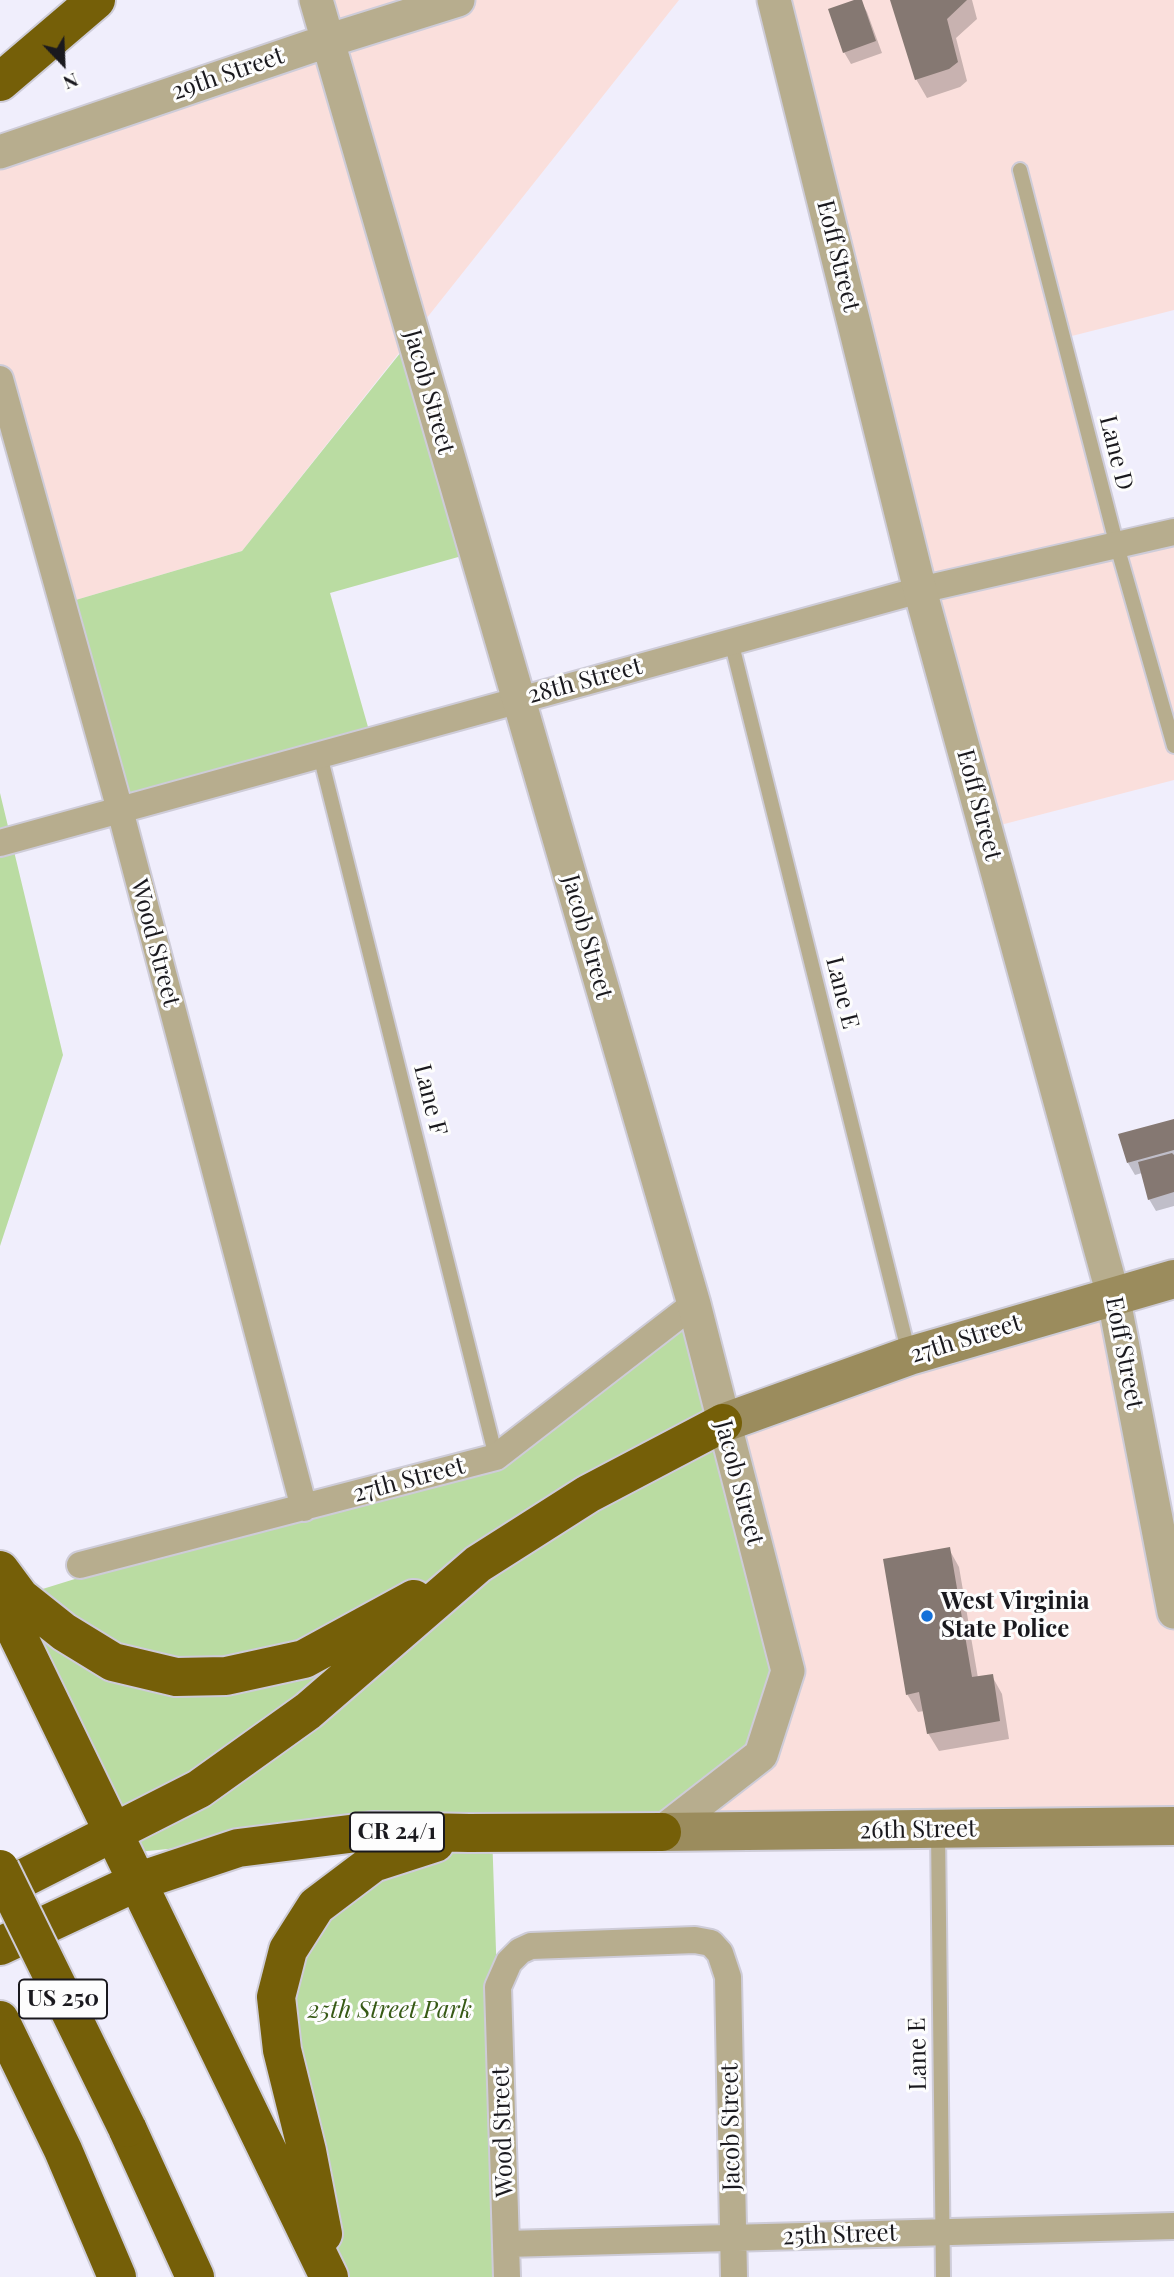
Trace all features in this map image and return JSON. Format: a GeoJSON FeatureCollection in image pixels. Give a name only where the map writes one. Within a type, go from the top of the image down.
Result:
{"type":"FeatureCollection","features":[{"type":"Feature","properties":{"kind":"highway"},"geometry":{"type":"LineString","coordinates":[[0,82],[96,0]]}},
{"type":"Feature","properties":{"kind":"highway"},"geometry":{"type":"LineString","coordinates":[[0,1570],[20,1597],[64,1632],[113,1662],[176,1677],[226,1675],[304,1659],[478,1564],[588,1494],[723,1423]]}},
{"type":"Feature","properties":{"kind":"highway"},"geometry":{"type":"LineString","coordinates":[[0,1890],[199,1789],[308,1711],[478,1564]]}},
{"type":"Feature","properties":{"kind":"highway"},"geometry":{"type":"LineString","coordinates":[[0,1599],[330,2277]]}},
{"type":"Feature","properties":{"kind":"highway","name":"CR 24/1"},"geometry":{"type":"LineString","coordinates":[[139,1881],[238,1848],[373,1832],[662,1832]]}},
{"type":"Feature","properties":{"kind":"highway"},"geometry":{"type":"LineString","coordinates":[[330,2277],[307,2151],[282,2050],[276,1997],[289,1950],[316,1906],[373,1863],[469,1833]]}},
{"type":"Feature","properties":{"kind":"highway","name":"US 250"},"geometry":{"type":"LineString","coordinates":[[0,1869],[127,2128],[195,2277]]}},
{"type":"Feature","properties":{"kind":"highway"},"geometry":{"type":"LineString","coordinates":[[0,1946],[139,1881]]}},
{"type":"Feature","properties":{"kind":"highway","name":"US 250"},"geometry":{"type":"LineString","coordinates":[[0,2020],[63,2150],[117,2277]]}},
{"type":"Feature","properties":{"kind":"main road","name":"27th Street"},"geometry":{"type":"LineString","coordinates":[[723,1423],[909,1356],[1174,1279]]}},
{"type":"Feature","properties":{"kind":"main road","name":"26th Street"},"geometry":{"type":"LineString","coordinates":[[662,1832],[1174,1826]]}},
{"type":"Feature","properties":{"kind":"street","name":"Jacob Street"},"geometry":{"type":"LineString","coordinates":[[316,0],[694,1304],[788,1671],[761,1755],[662,1832]]}},
{"type":"Feature","properties":{"kind":"street","name":"29th Street"},"geometry":{"type":"LineString","coordinates":[[0,152],[327,41],[458,0]]}},
{"type":"Feature","properties":{"kind":"street","name":"Eoff Street"},"geometry":{"type":"LineString","coordinates":[[774,0],[920,590],[1113,1295],[1174,1612]]}},
{"type":"Feature","properties":{"kind":"street","name":"Wood Street"},"geometry":{"type":"LineString","coordinates":[[0,379],[120,810],[304,1508]]}},
{"type":"Feature","properties":{"kind":"street","name":"28th Street"},"geometry":{"type":"LineString","coordinates":[[0,843],[920,590],[1174,532]]}},
{"type":"Feature","properties":{"kind":"street","name":"27th Street"},"geometry":{"type":"LineString","coordinates":[[80,1565],[496,1457],[694,1304]]}},
{"type":"Feature","properties":{"kind":"street","name":"Jacob Street"},"geometry":{"type":"LineString","coordinates":[[498,1987],[509,1962],[520,1951],[531,1946],[695,1940],[711,1943],[720,1953],[728,1977],[734,2277]]}},
{"type":"Feature","properties":{"kind":"street","name":"Wood Street"},"geometry":{"type":"LineString","coordinates":[[498,1987],[507,2277]]}},
{"type":"Feature","properties":{"kind":"street","name":"25th Street"},"geometry":{"type":"LineString","coordinates":[[506,2244],[1174,2226]]}},
{"type":"Feature","properties":{"kind":"lane","name":"Lane D"},"geometry":{"type":"LineString","coordinates":[[1020,170],[1117,546],[1174,746]]}},
{"type":"Feature","properties":{"kind":"lane","name":"Lane E"},"geometry":{"type":"LineString","coordinates":[[731,641],[909,1356]]}},
{"type":"Feature","properties":{"kind":"lane","name":"Lane F"},"geometry":{"type":"LineString","coordinates":[[320,755],[496,1457]]}},
{"type":"Feature","properties":{"kind":"lane","name":"Lane E"},"geometry":{"type":"LineString","coordinates":[[938,1830],[943,2277]]}},
{"type":"Feature","properties":{"kind":"shaded area"},"geometry":{"type":"Polygon","coordinates":[[[316,0],[679,0],[242,551],[62,604],[0,379],[0,152],[326,41],[316,0]]]}},
{"type":"Feature","properties":{"kind":"shaded area"},"geometry":{"type":"Polygon","coordinates":[[[774,0],[1174,0],[1174,310],[1064,338],[1117,545],[1174,532],[1174,780],[985,829],[774,0]]]}},
{"type":"Feature","properties":{"kind":"shaded area"},"geometry":{"type":"Polygon","coordinates":[[[1113,1295],[1174,1612],[1174,1826],[662,1832],[723,1423],[1113,1295]]]}},
{"type":"Feature","properties":{"kind":"green space"},"geometry":{"type":"Polygon","coordinates":[[[413,337],[476,552],[330,593],[372,741],[120,810],[62,604],[242,551],[413,337]]]}},
{"type":"Feature","properties":{"kind":"green space"},"geometry":{"type":"Polygon","coordinates":[[[0,793],[63,1055],[0,1246],[0,793]]]}},
{"type":"Feature","properties":{"kind":"green space","name":"25th Street Park"},"geometry":{"type":"Polygon","coordinates":[[[694,1304],[788,1671],[761,1755],[662,1832],[492,1832],[507,2277],[332,2277],[276,1997],[316,1906],[467,1834],[237,1842],[138,1852],[20,1596],[304,1508],[496,1457],[694,1304]]]}},
{"type":"Feature","properties":{"kind":"building"},"geometry":{"type":"Polygon","coordinates":[[[862,0],[876,41],[843,53],[828,9],[862,0]]]}},
{"type":"Feature","properties":{"kind":"building"},"geometry":{"type":"Polygon","coordinates":[[[890,0],[967,0],[947,19],[958,62],[949,69],[915,80],[890,0]]]}},
{"type":"Feature","properties":{"kind":"building"},"geometry":{"type":"Polygon","coordinates":[[[1174,1119],[1174,1150],[1127,1163],[1118,1134],[1174,1119]]]}},
{"type":"Feature","properties":{"kind":"building"},"geometry":{"type":"Polygon","coordinates":[[[1172,1153],[1174,1192],[1148,1200],[1138,1162],[1172,1153]]]}},
{"type":"Feature","properties":{"kind":"building","name":"West Virginia State Police"},"geometry":{"type":"Polygon","coordinates":[[[950,1547],[972,1677],[993,1674],[1000,1721],[927,1734],[919,1692],[906,1695],[883,1559],[950,1547]]]}},
{"type":"Feature","properties":{"kind":"place","name":"West Virginia State Police"},"geometry":{"type":"Point","coordinates":[927,1616]}}]}
